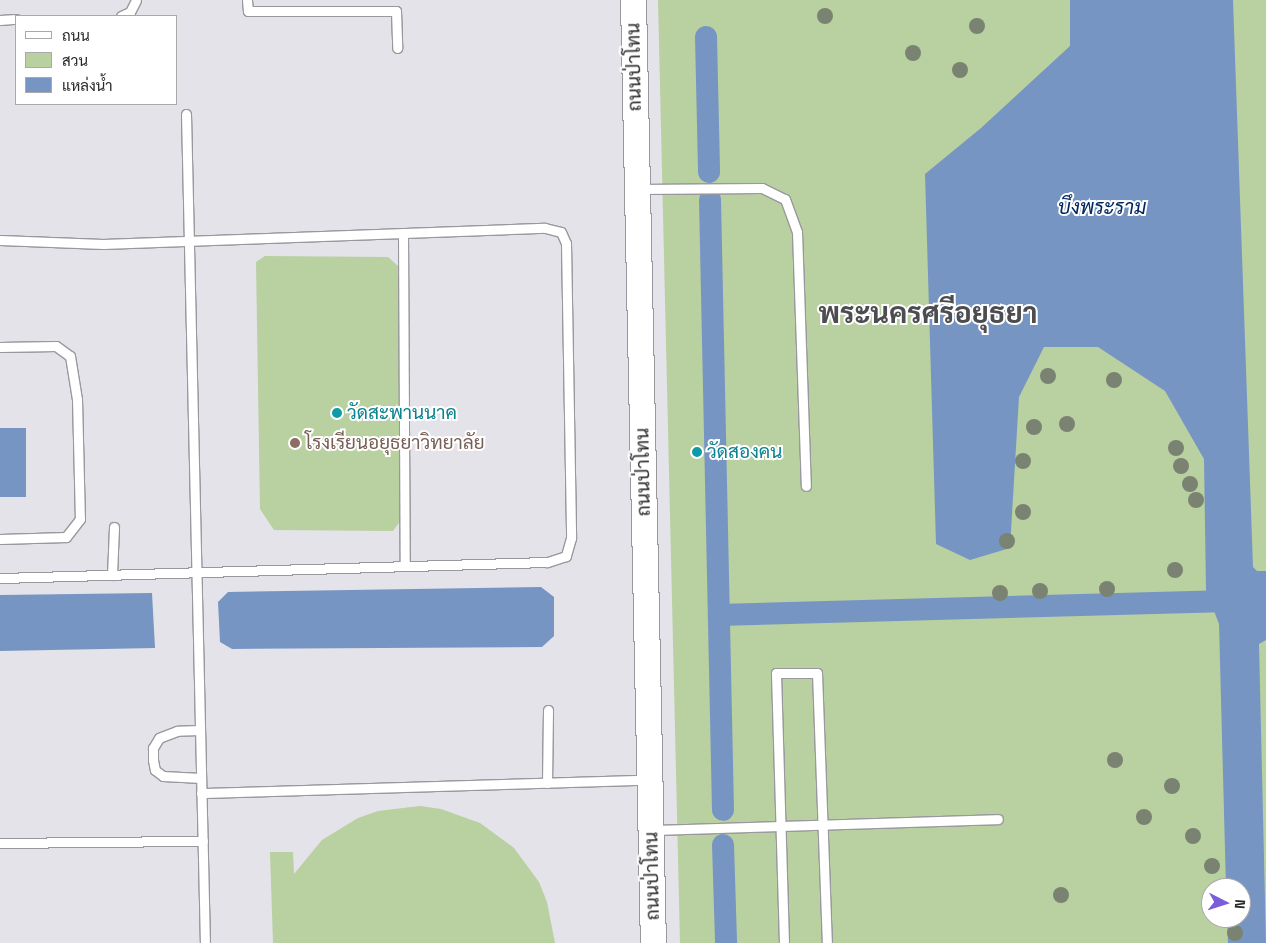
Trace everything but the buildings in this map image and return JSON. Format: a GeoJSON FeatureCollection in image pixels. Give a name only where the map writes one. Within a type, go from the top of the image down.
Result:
{"type":"FeatureCollection","features":[{"type":"Feature","properties":{"kind":"street","name":"ถนนป่าโทน"},"geometry":{"type":"LineString","coordinates":[[632,0],[653,943]]}},
{"type":"Feature","properties":{"kind":"lane"},"geometry":{"type":"LineString","coordinates":[[123,15],[130,12],[136,0]]}},
{"type":"Feature","properties":{"kind":"lane"},"geometry":{"type":"LineString","coordinates":[[247,0],[248,11],[396,11],[398,48]]}},
{"type":"Feature","properties":{"kind":"lane"},"geometry":{"type":"LineString","coordinates":[[0,20],[15,19]]}},
{"type":"Feature","properties":{"kind":"lane"},"geometry":{"type":"LineString","coordinates":[[186,114],[205,943]]}},
{"type":"Feature","properties":{"kind":"lane"},"geometry":{"type":"LineString","coordinates":[[637,189],[762,188],[785,199],[797,232],[806,486]]}},
{"type":"Feature","properties":{"kind":"lane"},"geometry":{"type":"LineString","coordinates":[[0,240],[103,244],[546,228],[561,232],[566,243],[571,538],[566,556],[547,562],[405,565],[196,574],[0,578]]}},
{"type":"Feature","properties":{"kind":"lane"},"geometry":{"type":"LineString","coordinates":[[403,234],[405,565]]}},
{"type":"Feature","properties":{"kind":"lane"},"geometry":{"type":"LineString","coordinates":[[0,347],[56,346],[70,356],[77,399],[80,519],[66,537],[0,539]]}},
{"type":"Feature","properties":{"kind":"lane"},"geometry":{"type":"LineString","coordinates":[[112,575],[114,527]]}},
{"type":"Feature","properties":{"kind":"lane"},"geometry":{"type":"LineString","coordinates":[[784,943],[776,673],[816,673],[827,943]]}},
{"type":"Feature","properties":{"kind":"lane"},"geometry":{"type":"LineString","coordinates":[[547,783],[548,710]]}},
{"type":"Feature","properties":{"kind":"lane"},"geometry":{"type":"LineString","coordinates":[[200,730],[177,731],[159,738],[153,748],[153,760],[155,770],[163,776],[201,778]]}},
{"type":"Feature","properties":{"kind":"lane"},"geometry":{"type":"LineString","coordinates":[[201,793],[650,780]]}},
{"type":"Feature","properties":{"kind":"lane"},"geometry":{"type":"LineString","coordinates":[[651,830],[998,819]]}},
{"type":"Feature","properties":{"kind":"lane"},"geometry":{"type":"LineString","coordinates":[[0,843],[202,841]]}},
{"type":"Feature","properties":{"kind":"green space"},"geometry":{"type":"Polygon","coordinates":[[[658,0],[1266,0],[1266,943],[680,943],[658,0]]]}},
{"type":"Feature","properties":{"kind":"green space"},"geometry":{"type":"Polygon","coordinates":[[[265,256],[388,257],[398,266],[401,520],[393,531],[274,530],[260,509],[256,262],[265,256]]]}},
{"type":"Feature","properties":{"kind":"green space"},"geometry":{"type":"Polygon","coordinates":[[[420,806],[441,809],[480,823],[514,848],[539,882],[547,902],[555,943],[273,943],[270,852],[293,852],[294,874],[322,840],[358,818],[378,811],[420,806]]]}},
{"type":"Feature","properties":{"kind":"water","name":"บึงพระราม"},"geometry":{"type":"Polygon","coordinates":[[[1070,0],[1233,0],[1253,567],[1257,571],[1266,571],[1266,640],[1259,644],[1266,943],[1228,943],[1227,928],[1251,928],[1251,878],[1226,878],[1219,624],[1206,590],[1204,459],[1165,391],[1098,347],[1044,347],[1019,397],[1010,548],[970,560],[936,544],[925,174],[981,128],[1070,46],[1070,0]]]}},
{"type":"Feature","properties":{"kind":"water"},"geometry":{"type":"Polygon","coordinates":[[[0,428],[26,428],[26,497],[0,497],[0,428]]]}},
{"type":"Feature","properties":{"kind":"water"},"geometry":{"type":"Polygon","coordinates":[[[541,587],[554,597],[554,636],[542,647],[232,649],[220,642],[218,602],[228,592],[541,587]]]}},
{"type":"Feature","properties":{"kind":"water"},"geometry":{"type":"Polygon","coordinates":[[[152,593],[155,648],[0,651],[0,595],[152,593]]]}},
{"type":"Feature","properties":{"kind":"waterway"},"geometry":{"type":"LineString","coordinates":[[706,37],[709,172]]}},
{"type":"Feature","properties":{"kind":"waterway"},"geometry":{"type":"LineString","coordinates":[[710,200],[723,810]]}},
{"type":"Feature","properties":{"kind":"waterway"},"geometry":{"type":"LineString","coordinates":[[719,615],[1266,600]]}},
{"type":"Feature","properties":{"kind":"waterway"},"geometry":{"type":"LineString","coordinates":[[723,845],[726,943]]}},
{"type":"Feature","properties":{"kind":"place","name":"วัดสะพานนาค"},"geometry":{"type":"Point","coordinates":[337,413]}},
{"type":"Feature","properties":{"kind":"place","name":"โรงเรียนอยุธยาวิทยาลัย"},"geometry":{"type":"Point","coordinates":[295,443]}},
{"type":"Feature","properties":{"kind":"place","name":"วัดสองคน"},"geometry":{"type":"Point","coordinates":[697,452]}},
{"type":"Feature","properties":{"kind":"district","name":"พระนครศรีอยุธยา"},"geometry":{"type":"Point","coordinates":[928,313]}}]}
